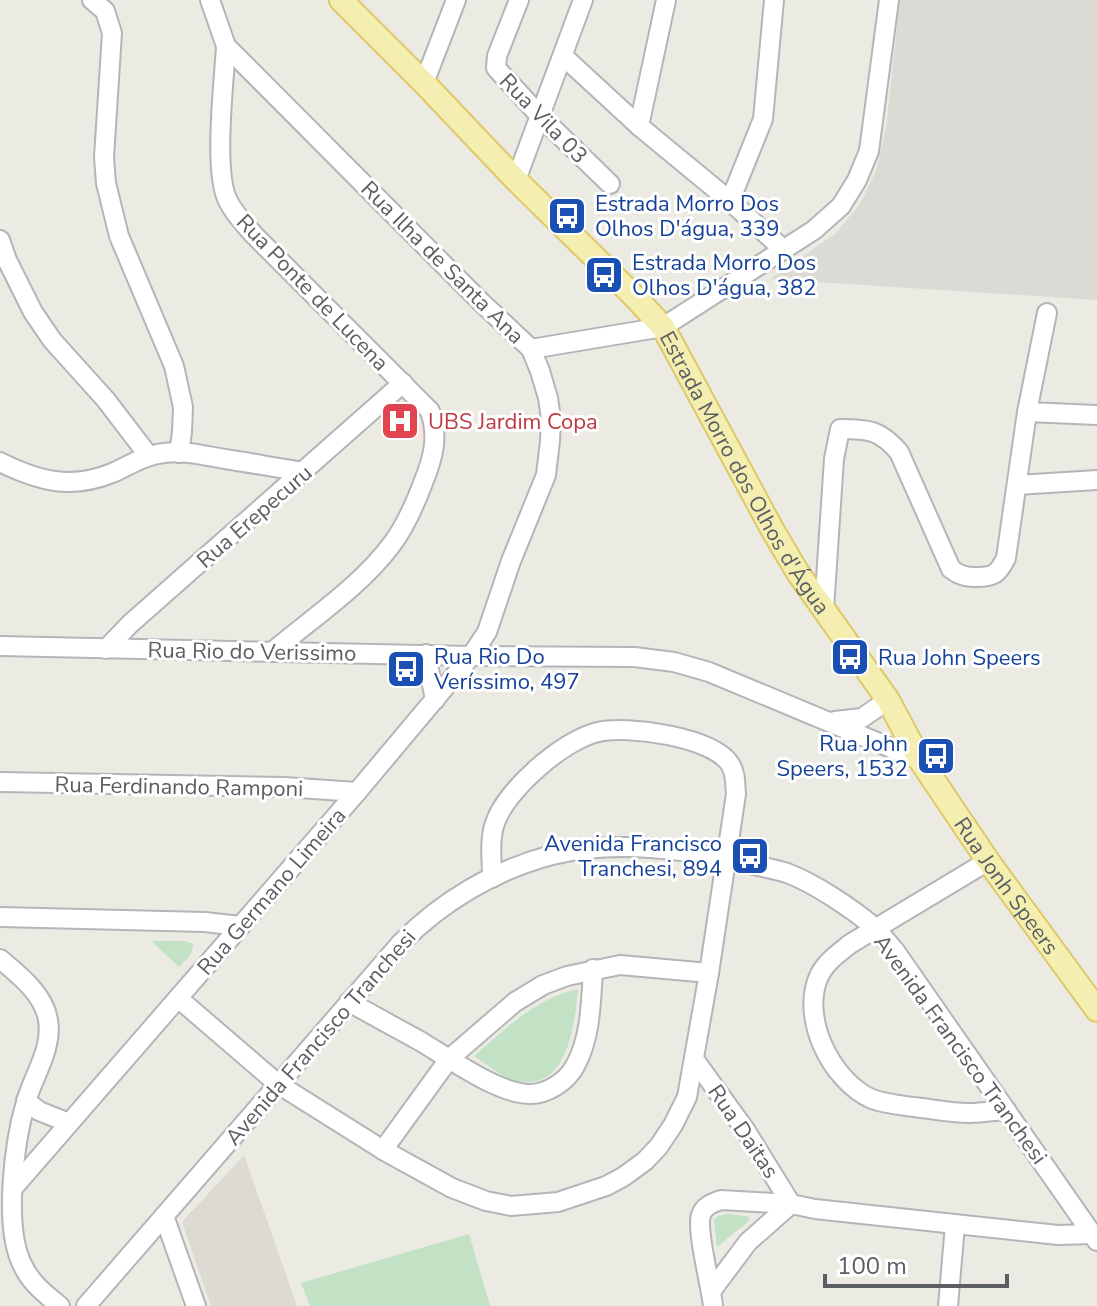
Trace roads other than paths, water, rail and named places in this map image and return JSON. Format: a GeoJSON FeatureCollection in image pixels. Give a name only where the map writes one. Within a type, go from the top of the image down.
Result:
{"type":"FeatureCollection","features":[{"type":"Feature","properties":{"kind":"main road","name":"Estrada Morro dos Olhos d'Água"},"geometry":{"type":"LineString","coordinates":[[352,4],[516,180],[663,327],[798,573],[888,700],[920,760]]}},
{"type":"Feature","properties":{"kind":"main road","name":"Rua Jonh Speers"},"geometry":{"type":"LineString","coordinates":[[920,760],[988,861],[1097,1010]]}},
{"type":"Feature","properties":{"kind":"street"},"geometry":{"type":"LineString","coordinates":[[92,0],[105,11],[112,33],[104,157],[108,195],[119,236],[174,366],[183,407],[179,453]]}},
{"type":"Feature","properties":{"kind":"street","name":"Rua Ilha de Santa Ana"},"geometry":{"type":"LineString","coordinates":[[210,0],[226,46],[531,349],[540,371],[551,419],[546,475],[511,561],[487,632],[471,656]]}},
{"type":"Feature","properties":{"kind":"street"},"geometry":{"type":"LineString","coordinates":[[424,83],[456,0]]}},
{"type":"Feature","properties":{"kind":"street","name":"Rua Vila 03"},"geometry":{"type":"LineString","coordinates":[[519,0],[497,56],[496,68],[610,184]]}},
{"type":"Feature","properties":{"kind":"street"},"geometry":{"type":"LineString","coordinates":[[516,180],[583,0]]}},
{"type":"Feature","properties":{"kind":"street"},"geometry":{"type":"LineString","coordinates":[[639,126],[666,0]]}},
{"type":"Feature","properties":{"kind":"street"},"geometry":{"type":"LineString","coordinates":[[730,201],[763,119],[774,0]]}},
{"type":"Feature","properties":{"kind":"street"},"geometry":{"type":"LineString","coordinates":[[531,349],[663,327],[814,230],[841,206],[857,180],[869,151],[889,0]]}},
{"type":"Feature","properties":{"kind":"street","name":"Rua Ponte de Lucena"},"geometry":{"type":"LineString","coordinates":[[226,46],[221,169],[227,200],[255,236],[430,411],[435,426],[429,468],[394,542],[369,572],[272,652]]}},
{"type":"Feature","properties":{"kind":"street"},"geometry":{"type":"LineString","coordinates":[[563,56],[639,126],[784,250]]}},
{"type":"Feature","properties":{"kind":"street"},"geometry":{"type":"LineString","coordinates":[[0,240],[33,312],[52,340],[106,400],[148,455]]}},
{"type":"Feature","properties":{"kind":"street"},"geometry":{"type":"LineString","coordinates":[[824,609],[834,459],[840,429],[878,433],[886,437],[899,452],[951,569],[965,577],[989,577],[1001,569],[1006,558],[1027,412],[1047,313]]}},
{"type":"Feature","properties":{"kind":"street","name":"Rua Erepecuru"},"geometry":{"type":"LineString","coordinates":[[106,649],[130,624],[403,383]]}},
{"type":"Feature","properties":{"kind":"street"},"geometry":{"type":"LineString","coordinates":[[1027,412],[1097,415]]}},
{"type":"Feature","properties":{"kind":"street"},"geometry":{"type":"LineString","coordinates":[[0,462],[59,483],[110,474],[148,455],[167,452],[304,472]]}},
{"type":"Feature","properties":{"kind":"street"},"geometry":{"type":"LineString","coordinates":[[1017,485],[1097,480]]}},
{"type":"Feature","properties":{"kind":"street"},"geometry":{"type":"LineString","coordinates":[[798,573],[813,568],[828,556]]}},
{"type":"Feature","properties":{"kind":"street","name":"Rua Rio do Verissimo"},"geometry":{"type":"LineString","coordinates":[[0,646],[634,657],[674,662],[709,672],[920,760]]}},
{"type":"Feature","properties":{"kind":"street"},"geometry":{"type":"LineString","coordinates":[[426,654],[435,700]]}},
{"type":"Feature","properties":{"kind":"street","name":"Rua Germano Limeira"},"geometry":{"type":"LineString","coordinates":[[13,1188],[471,656]]}},
{"type":"Feature","properties":{"kind":"street"},"geometry":{"type":"LineString","coordinates":[[828,721],[862,718],[888,700]]}},
{"type":"Feature","properties":{"kind":"street"},"geometry":{"type":"LineString","coordinates":[[178,998],[278,1084],[383,1150],[452,1188],[486,1201],[511,1206],[558,1202],[606,1186],[645,1161],[659,1146],[687,1097],[736,794],[730,763],[721,754],[692,741],[660,733],[614,729],[595,732],[570,742],[533,771],[498,814],[493,827],[492,878]]}},
{"type":"Feature","properties":{"kind":"street","name":"Rua Ferdinando Ramponi"},"geometry":{"type":"LineString","coordinates":[[0,782],[284,787],[357,792]]}},
{"type":"Feature","properties":{"kind":"street","name":"Avenida Francisco Tranchesi"},"geometry":{"type":"LineString","coordinates":[[86,1306],[418,925],[467,890],[509,870],[554,855],[615,847],[725,857],[787,873],[847,907],[876,929],[895,951],[1094,1238]]}},
{"type":"Feature","properties":{"kind":"street"},"geometry":{"type":"LineString","coordinates":[[988,861],[832,958],[821,973],[814,991],[814,1016],[817,1035],[833,1064],[845,1080],[873,1099],[890,1104],[969,1113],[1006,1110]]}},
{"type":"Feature","properties":{"kind":"street"},"geometry":{"type":"LineString","coordinates":[[0,917],[205,922],[240,926]]}},
{"type":"Feature","properties":{"kind":"street"},"geometry":{"type":"LineString","coordinates":[[0,959],[35,992],[48,1018],[46,1049],[26,1101],[14,1165],[13,1222],[21,1264],[33,1283],[60,1306]]}},
{"type":"Feature","properties":{"kind":"street"},"geometry":{"type":"LineString","coordinates":[[383,1150],[449,1059],[525,996],[555,980],[620,965],[709,973]]}},
{"type":"Feature","properties":{"kind":"street"},"geometry":{"type":"LineString","coordinates":[[349,1002],[485,1079],[514,1092],[531,1094],[545,1092],[557,1085],[575,1067],[582,1052],[590,1013],[593,969]]}},
{"type":"Feature","properties":{"kind":"street","name":"Rua Daitas"},"geometry":{"type":"LineString","coordinates":[[694,1059],[746,1131],[791,1204]]}},
{"type":"Feature","properties":{"kind":"street"},"geometry":{"type":"LineString","coordinates":[[26,1101],[39,1111],[69,1123]]}},
{"type":"Feature","properties":{"kind":"street"},"geometry":{"type":"LineString","coordinates":[[712,1298],[700,1218],[710,1204],[721,1200],[791,1204],[955,1225],[1094,1238]]}},
{"type":"Feature","properties":{"kind":"street"},"geometry":{"type":"LineString","coordinates":[[712,1298],[748,1242],[791,1204]]}},
{"type":"Feature","properties":{"kind":"street"},"geometry":{"type":"LineString","coordinates":[[164,1216],[196,1306]]}},
{"type":"Feature","properties":{"kind":"street"},"geometry":{"type":"LineString","coordinates":[[948,1306],[955,1225]]}},
{"type":"Feature","properties":{"kind":"place","name":"Estrada Morro Dos Olhos D'água, 339"},"geometry":{"type":"Point","coordinates":[567,216]}},
{"type":"Feature","properties":{"kind":"place","name":"Estrada Morro Dos Olhos D'água, 382"},"geometry":{"type":"Point","coordinates":[604,275]}},
{"type":"Feature","properties":{"kind":"place","name":"UBS Jardim Copa"},"geometry":{"type":"Point","coordinates":[400,421]}},
{"type":"Feature","properties":{"kind":"place","name":"Rua John Speers"},"geometry":{"type":"Point","coordinates":[850,657]}},
{"type":"Feature","properties":{"kind":"place","name":"Rua Rio Do Veríssimo, 497"},"geometry":{"type":"Point","coordinates":[406,669]}},
{"type":"Feature","properties":{"kind":"place","name":"Rua John Speers, 1532"},"geometry":{"type":"Point","coordinates":[936,756]}},
{"type":"Feature","properties":{"kind":"place","name":"Avenida Francisco Tranchesi, 894"},"geometry":{"type":"Point","coordinates":[750,856]}}]}
